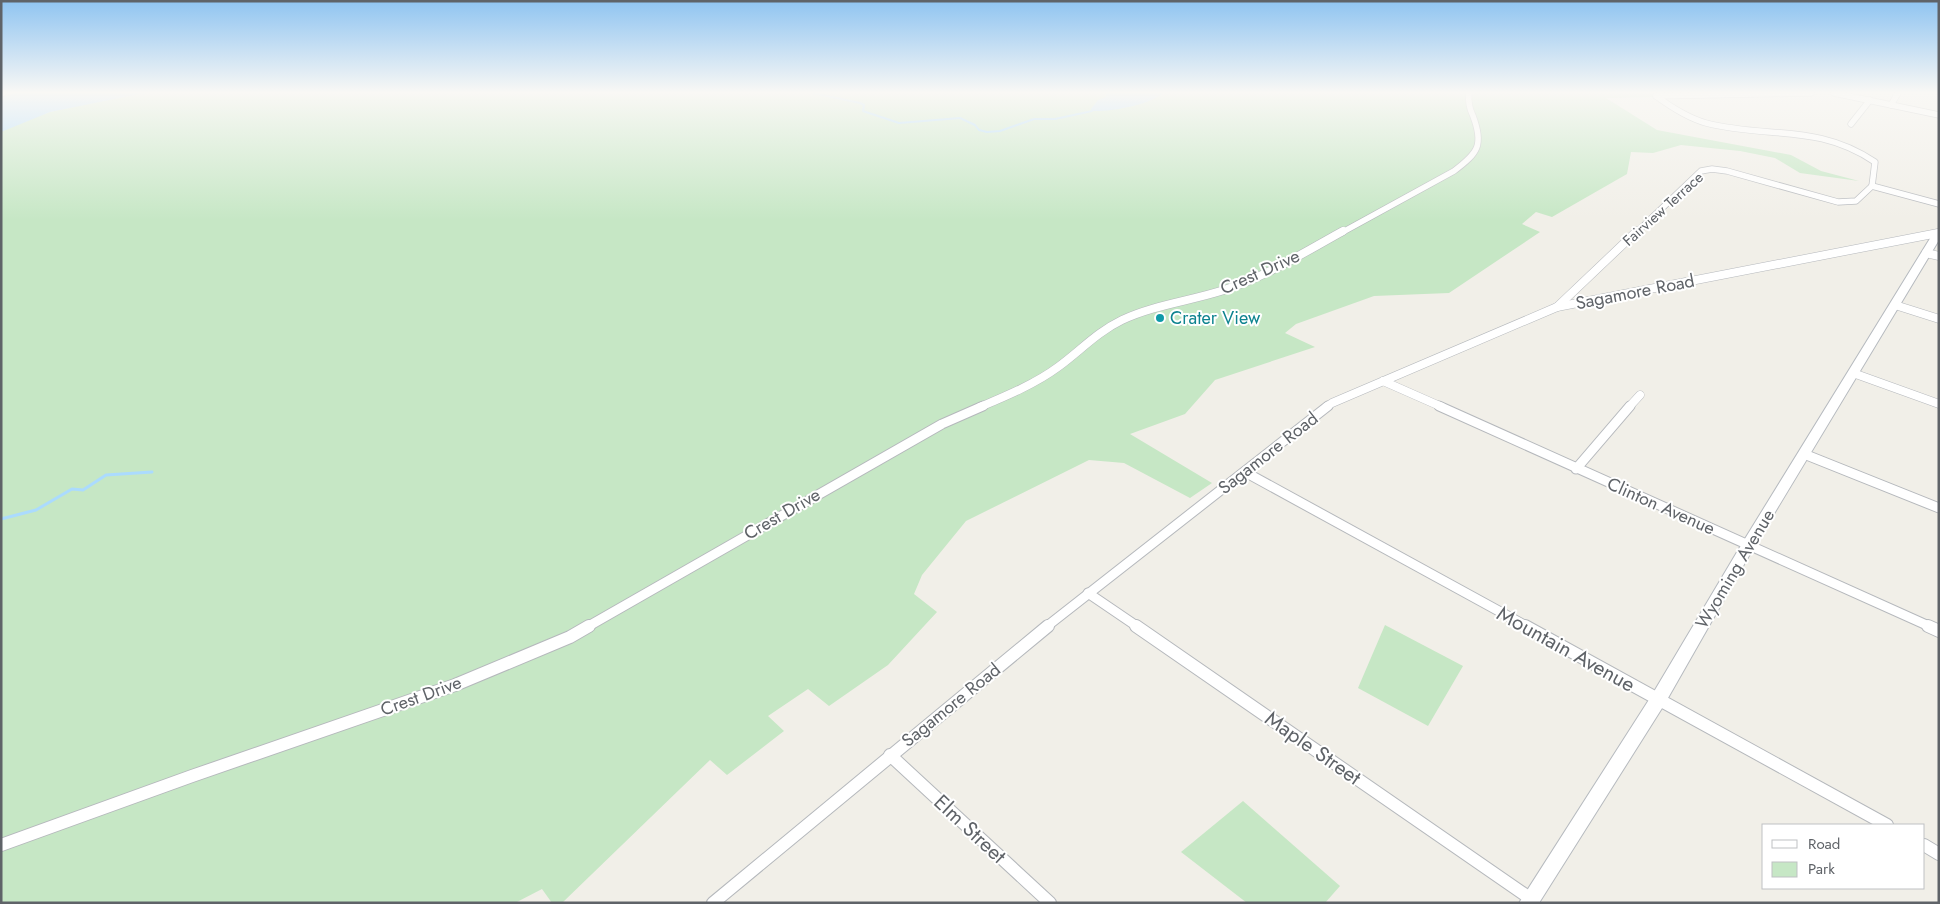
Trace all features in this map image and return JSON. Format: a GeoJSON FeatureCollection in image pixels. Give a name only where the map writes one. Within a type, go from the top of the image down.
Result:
{"type":"FeatureCollection","features":[{"type":"Feature","properties":{"kind":"main road","name":"Wyoming Avenue"},"geometry":{"type":"LineString","coordinates":[[1532,901],[1658,700],[1748,545],[1895,305],[1933,254],[1939,232]]}},
{"type":"Feature","properties":{"kind":"street","name":"Crest Drive"},"geometry":{"type":"LineString","coordinates":[[1,845],[192,776],[455,685],[570,637],[942,424],[1014,392],[1048,373],[1098,333],[1122,320],[1150,309],[1225,290],[1277,267],[1454,171],[1466,162],[1478,148],[1480,143],[1479,135]]}},
{"type":"Feature","properties":{"kind":"street"},"geometry":{"type":"LineString","coordinates":[[1806,135],[1853,148],[1876,162],[1872,186],[1939,204]]}},
{"type":"Feature","properties":{"kind":"street","name":"Fairview Terrace"},"geometry":{"type":"LineString","coordinates":[[1557,307],[1701,171],[1712,169],[1733,172],[1838,202],[1856,201],[1872,186]]}},
{"type":"Feature","properties":{"kind":"street","name":"Sagamore Road"},"geometry":{"type":"LineString","coordinates":[[713,903],[1088,593],[1332,403],[1557,307],[1939,232]]}},
{"type":"Feature","properties":{"kind":"street"},"geometry":{"type":"LineString","coordinates":[[1895,305],[1939,319]]}},
{"type":"Feature","properties":{"kind":"street"},"geometry":{"type":"LineString","coordinates":[[1853,373],[1939,404]]}},
{"type":"Feature","properties":{"kind":"street","name":"Clinton Avenue"},"geometry":{"type":"LineString","coordinates":[[1383,381],[1939,631]]}},
{"type":"Feature","properties":{"kind":"street"},"geometry":{"type":"LineString","coordinates":[[1576,469],[1640,395]]}},
{"type":"Feature","properties":{"kind":"street"},"geometry":{"type":"LineString","coordinates":[[1804,454],[1939,508]]}},
{"type":"Feature","properties":{"kind":"street","name":"Mountain Avenue"},"geometry":{"type":"LineString","coordinates":[[1245,472],[1885,824]]}},
{"type":"Feature","properties":{"kind":"street","name":"Maple Street"},"geometry":{"type":"LineString","coordinates":[[1088,593],[1532,901]]}},
{"type":"Feature","properties":{"kind":"street","name":"Elm Street"},"geometry":{"type":"LineString","coordinates":[[890,755],[1050,903]]}},
{"type":"Feature","properties":{"kind":"street"},"geometry":{"type":"LineString","coordinates":[[1925,847],[1939,854]]}},
{"type":"Feature","properties":{"kind":"green space"},"geometry":{"type":"Polygon","coordinates":[[[1,135],[1685,135],[1791,155],[1821,171],[1859,181],[1800,173],[1775,158],[1740,151],[1681,145],[1653,153],[1631,152],[1627,174],[1552,217],[1536,212],[1522,224],[1540,232],[1449,293],[1374,296],[1296,324],[1285,333],[1315,347],[1215,380],[1185,414],[1130,434],[1212,483],[1190,498],[1124,463],[1089,460],[966,521],[922,575],[914,594],[937,612],[888,665],[829,706],[808,689],[768,716],[784,731],[727,775],[710,760],[562,903],[552,903],[542,889],[515,903],[1,903],[1,135]]]}},
{"type":"Feature","properties":{"kind":"green space"},"geometry":{"type":"Polygon","coordinates":[[[1385,625],[1463,666],[1428,726],[1358,688],[1385,625]]]}},
{"type":"Feature","properties":{"kind":"green space"},"geometry":{"type":"Polygon","coordinates":[[[1243,801],[1340,886],[1325,903],[1247,903],[1181,852],[1243,801]]]}},
{"type":"Feature","properties":{"kind":"waterway"},"geometry":{"type":"LineString","coordinates":[[1,519],[36,510],[72,489],[83,490],[106,475],[152,472]]}},
{"type":"Feature","properties":{"kind":"place","name":"Crater View"},"geometry":{"type":"Point","coordinates":[1160,318]}}]}
